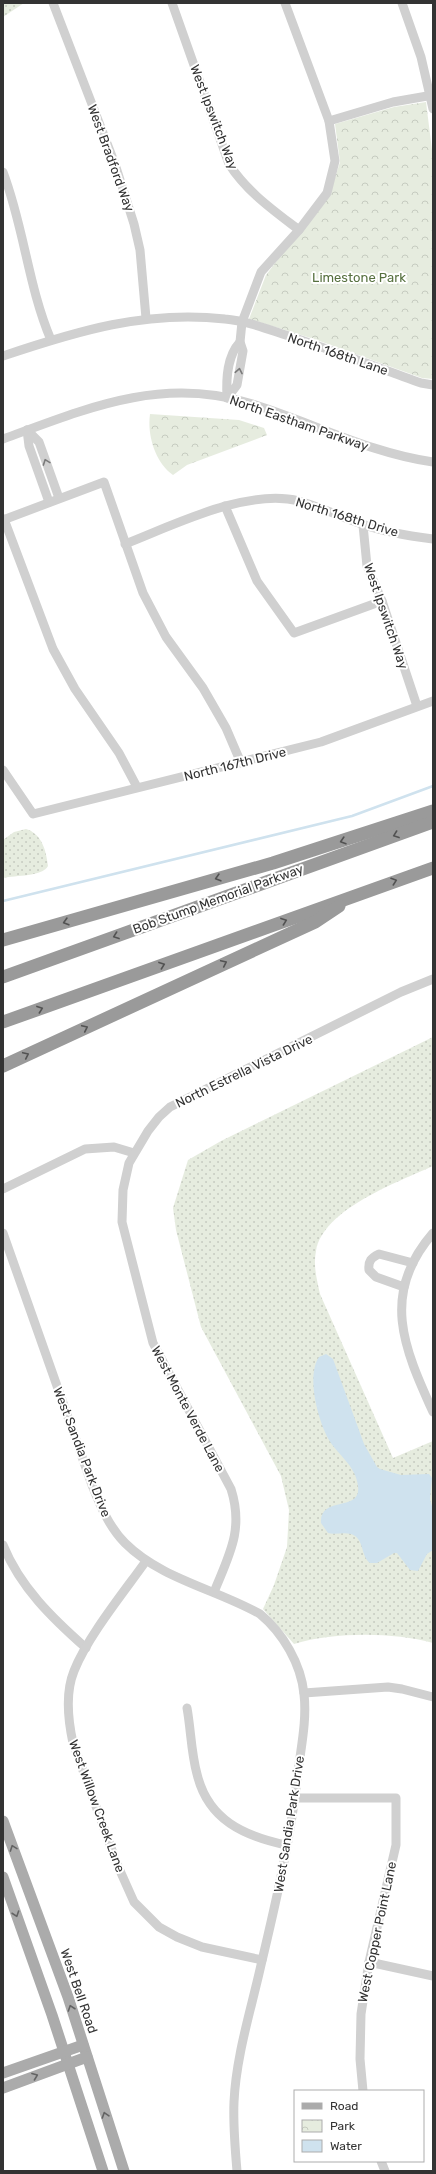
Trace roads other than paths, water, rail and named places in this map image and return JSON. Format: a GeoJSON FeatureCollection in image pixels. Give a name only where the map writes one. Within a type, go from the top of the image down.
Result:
{"type":"FeatureCollection","features":[{"type":"Feature","properties":{"kind":"highway"},"geometry":{"type":"LineString","coordinates":[[3,940],[273,863],[433,811]]}},
{"type":"Feature","properties":{"kind":"highway","name":"Bob Stump Memorial Parkway"},"geometry":{"type":"LineString","coordinates":[[3,977],[433,822]]}},
{"type":"Feature","properties":{"kind":"highway"},"geometry":{"type":"LineString","coordinates":[[3,1022],[433,868]]}},
{"type":"Feature","properties":{"kind":"highway"},"geometry":{"type":"LineString","coordinates":[[3,1066],[315,922],[357,894]]}},
{"type":"Feature","properties":{"kind":"main road","name":"West Bell Road"},"geometry":{"type":"LineString","coordinates":[[3,1822],[83,2045],[124,2171]]}},
{"type":"Feature","properties":{"kind":"main road"},"geometry":{"type":"LineString","coordinates":[[3,1877],[64,2052],[103,2171]]}},
{"type":"Feature","properties":{"kind":"main road"},"geometry":{"type":"LineString","coordinates":[[3,2073],[83,2045]]}},
{"type":"Feature","properties":{"kind":"main road"},"geometry":{"type":"LineString","coordinates":[[3,2088],[87,2057]]}},
{"type":"Feature","properties":{"kind":"street","name":"West Bradford Way"},"geometry":{"type":"LineString","coordinates":[[53,3],[115,164],[134,224],[140,250],[146,318]]}},
{"type":"Feature","properties":{"kind":"street","name":"West Ipswitch Way"},"geometry":{"type":"LineString","coordinates":[[172,3],[229,164],[240,181],[258,198],[299,230]]}},
{"type":"Feature","properties":{"kind":"street"},"geometry":{"type":"LineString","coordinates":[[227,398],[226,382],[232,350],[240,342],[242,322],[262,272],[299,230],[327,193],[335,161],[329,121],[285,3]]}},
{"type":"Feature","properties":{"kind":"street"},"geometry":{"type":"LineString","coordinates":[[402,3],[421,57],[432,95],[433,109]]}},
{"type":"Feature","properties":{"kind":"street"},"geometry":{"type":"LineString","coordinates":[[329,121],[393,102],[432,95]]}},
{"type":"Feature","properties":{"kind":"street"},"geometry":{"type":"LineString","coordinates":[[3,172],[16,212],[40,313],[51,340]]}},
{"type":"Feature","properties":{"kind":"street","name":"North 168th Lane"},"geometry":{"type":"LineString","coordinates":[[3,356],[100,326],[146,318],[186,316],[226,319],[242,322],[305,342],[421,383],[433,385]]}},
{"type":"Feature","properties":{"kind":"street","name":"North Eastham Parkway"},"geometry":{"type":"LineString","coordinates":[[3,439],[123,398],[176,393],[227,398],[249,403],[384,451],[433,462]]}},
{"type":"Feature","properties":{"kind":"street"},"geometry":{"type":"LineString","coordinates":[[27,430],[39,442],[60,498]]}},
{"type":"Feature","properties":{"kind":"street"},"geometry":{"type":"LineString","coordinates":[[27,430],[29,446],[49,502]]}},
{"type":"Feature","properties":{"kind":"street"},"geometry":{"type":"LineString","coordinates":[[137,787],[120,753],[75,689],[53,649],[4,519],[104,482],[143,593],[166,637],[203,688],[226,728],[241,763]]}},
{"type":"Feature","properties":{"kind":"street","name":"North 168th Drive"},"geometry":{"type":"LineString","coordinates":[[125,544],[225,506],[269,498],[299,501],[363,525],[433,539]]}},
{"type":"Feature","properties":{"kind":"street"},"geometry":{"type":"LineString","coordinates":[[225,506],[257,581],[294,633],[382,601]]}},
{"type":"Feature","properties":{"kind":"street","name":"West Ipswitch Way"},"geometry":{"type":"LineString","coordinates":[[363,525],[366,566],[382,601],[417,706]]}},
{"type":"Feature","properties":{"kind":"street","name":"North 167th Drive"},"geometry":{"type":"LineString","coordinates":[[3,770],[33,814],[321,742],[433,701]]}},
{"type":"Feature","properties":{"kind":"street","name":"North Estrella Vista Drive"},"geometry":{"type":"LineString","coordinates":[[134,1153],[159,1117],[170,1107],[401,992],[433,979]]}},
{"type":"Feature","properties":{"kind":"street"},"geometry":{"type":"LineString","coordinates":[[3,1189],[86,1149],[114,1147],[134,1153]]}},
{"type":"Feature","properties":{"kind":"street","name":"West Monte Verde Lane"},"geometry":{"type":"LineString","coordinates":[[134,1153],[126,1175],[123,1190],[122,1222],[147,1325],[161,1360],[230,1489],[235,1504],[237,1518],[235,1540],[214,1592]]}},
{"type":"Feature","properties":{"kind":"street","name":"West Sandia Park Drive"},"geometry":{"type":"LineString","coordinates":[[3,1233],[100,1506],[111,1525],[124,1543],[146,1561],[164,1571],[250,1608],[268,1621],[292,1654],[304,1693],[305,1711],[295,1798],[238,2070],[234,2100],[237,2171]]}},
{"type":"Feature","properties":{"kind":"street"},"geometry":{"type":"LineString","coordinates":[[433,1233],[424,1244],[413,1263],[404,1287],[401,1311],[405,1344],[433,1412]]}},
{"type":"Feature","properties":{"kind":"street"},"geometry":{"type":"LineString","coordinates":[[404,1287],[376,1277],[369,1270],[368,1263],[371,1258],[378,1254],[413,1263]]}},
{"type":"Feature","properties":{"kind":"street"},"geometry":{"type":"LineString","coordinates":[[3,1545],[15,1569],[31,1593],[56,1622],[86,1648]]}},
{"type":"Feature","properties":{"kind":"street","name":"West Willow Creek Lane"},"geometry":{"type":"LineString","coordinates":[[146,1561],[86,1648],[74,1671],[70,1685],[70,1729],[80,1763],[112,1849],[134,1902],[159,1927],[178,1938],[202,1947],[262,1960]]}},
{"type":"Feature","properties":{"kind":"street"},"geometry":{"type":"LineString","coordinates":[[304,1693],[388,1687],[433,1697]]}},
{"type":"Feature","properties":{"kind":"street"},"geometry":{"type":"LineString","coordinates":[[187,1708],[197,1775],[205,1795],[215,1810],[228,1822],[251,1836],[286,1845]]}},
{"type":"Feature","properties":{"kind":"street","name":"West Copper Point Lane"},"geometry":{"type":"LineString","coordinates":[[295,1798],[396,1798],[396,1845],[369,1962],[360,2014],[360,2059],[363,2090]]}},
{"type":"Feature","properties":{"kind":"street"},"geometry":{"type":"LineString","coordinates":[[369,1962],[433,1976]]}},
{"type":"Feature","properties":{"kind":"street"},"geometry":{"type":"LineString","coordinates":[[380,2162],[385,2171]]}},
{"type":"Feature","properties":{"kind":"water"},"geometry":{"type":"Polygon","coordinates":[[[326,1354],[333,1359],[364,1444],[377,1467],[401,1475],[429,1474],[432,1478],[430,1499],[433,1510],[433,1550],[427,1554],[418,1571],[410,1570],[397,1553],[394,1553],[377,1563],[370,1563],[365,1556],[361,1543],[355,1536],[348,1533],[328,1533],[321,1523],[322,1514],[326,1509],[354,1499],[357,1494],[358,1486],[354,1472],[329,1440],[325,1432],[315,1398],[315,1365],[319,1357],[326,1354]]]}},
{"type":"Feature","properties":{"kind":"waterway"},"geometry":{"type":"LineString","coordinates":[[3,901],[352,816],[433,786]]}},
{"type":"Feature","properties":{"kind":"park label","name":"Limestone Park"},"geometry":{"type":"Point","coordinates":[359,277]}}]}
